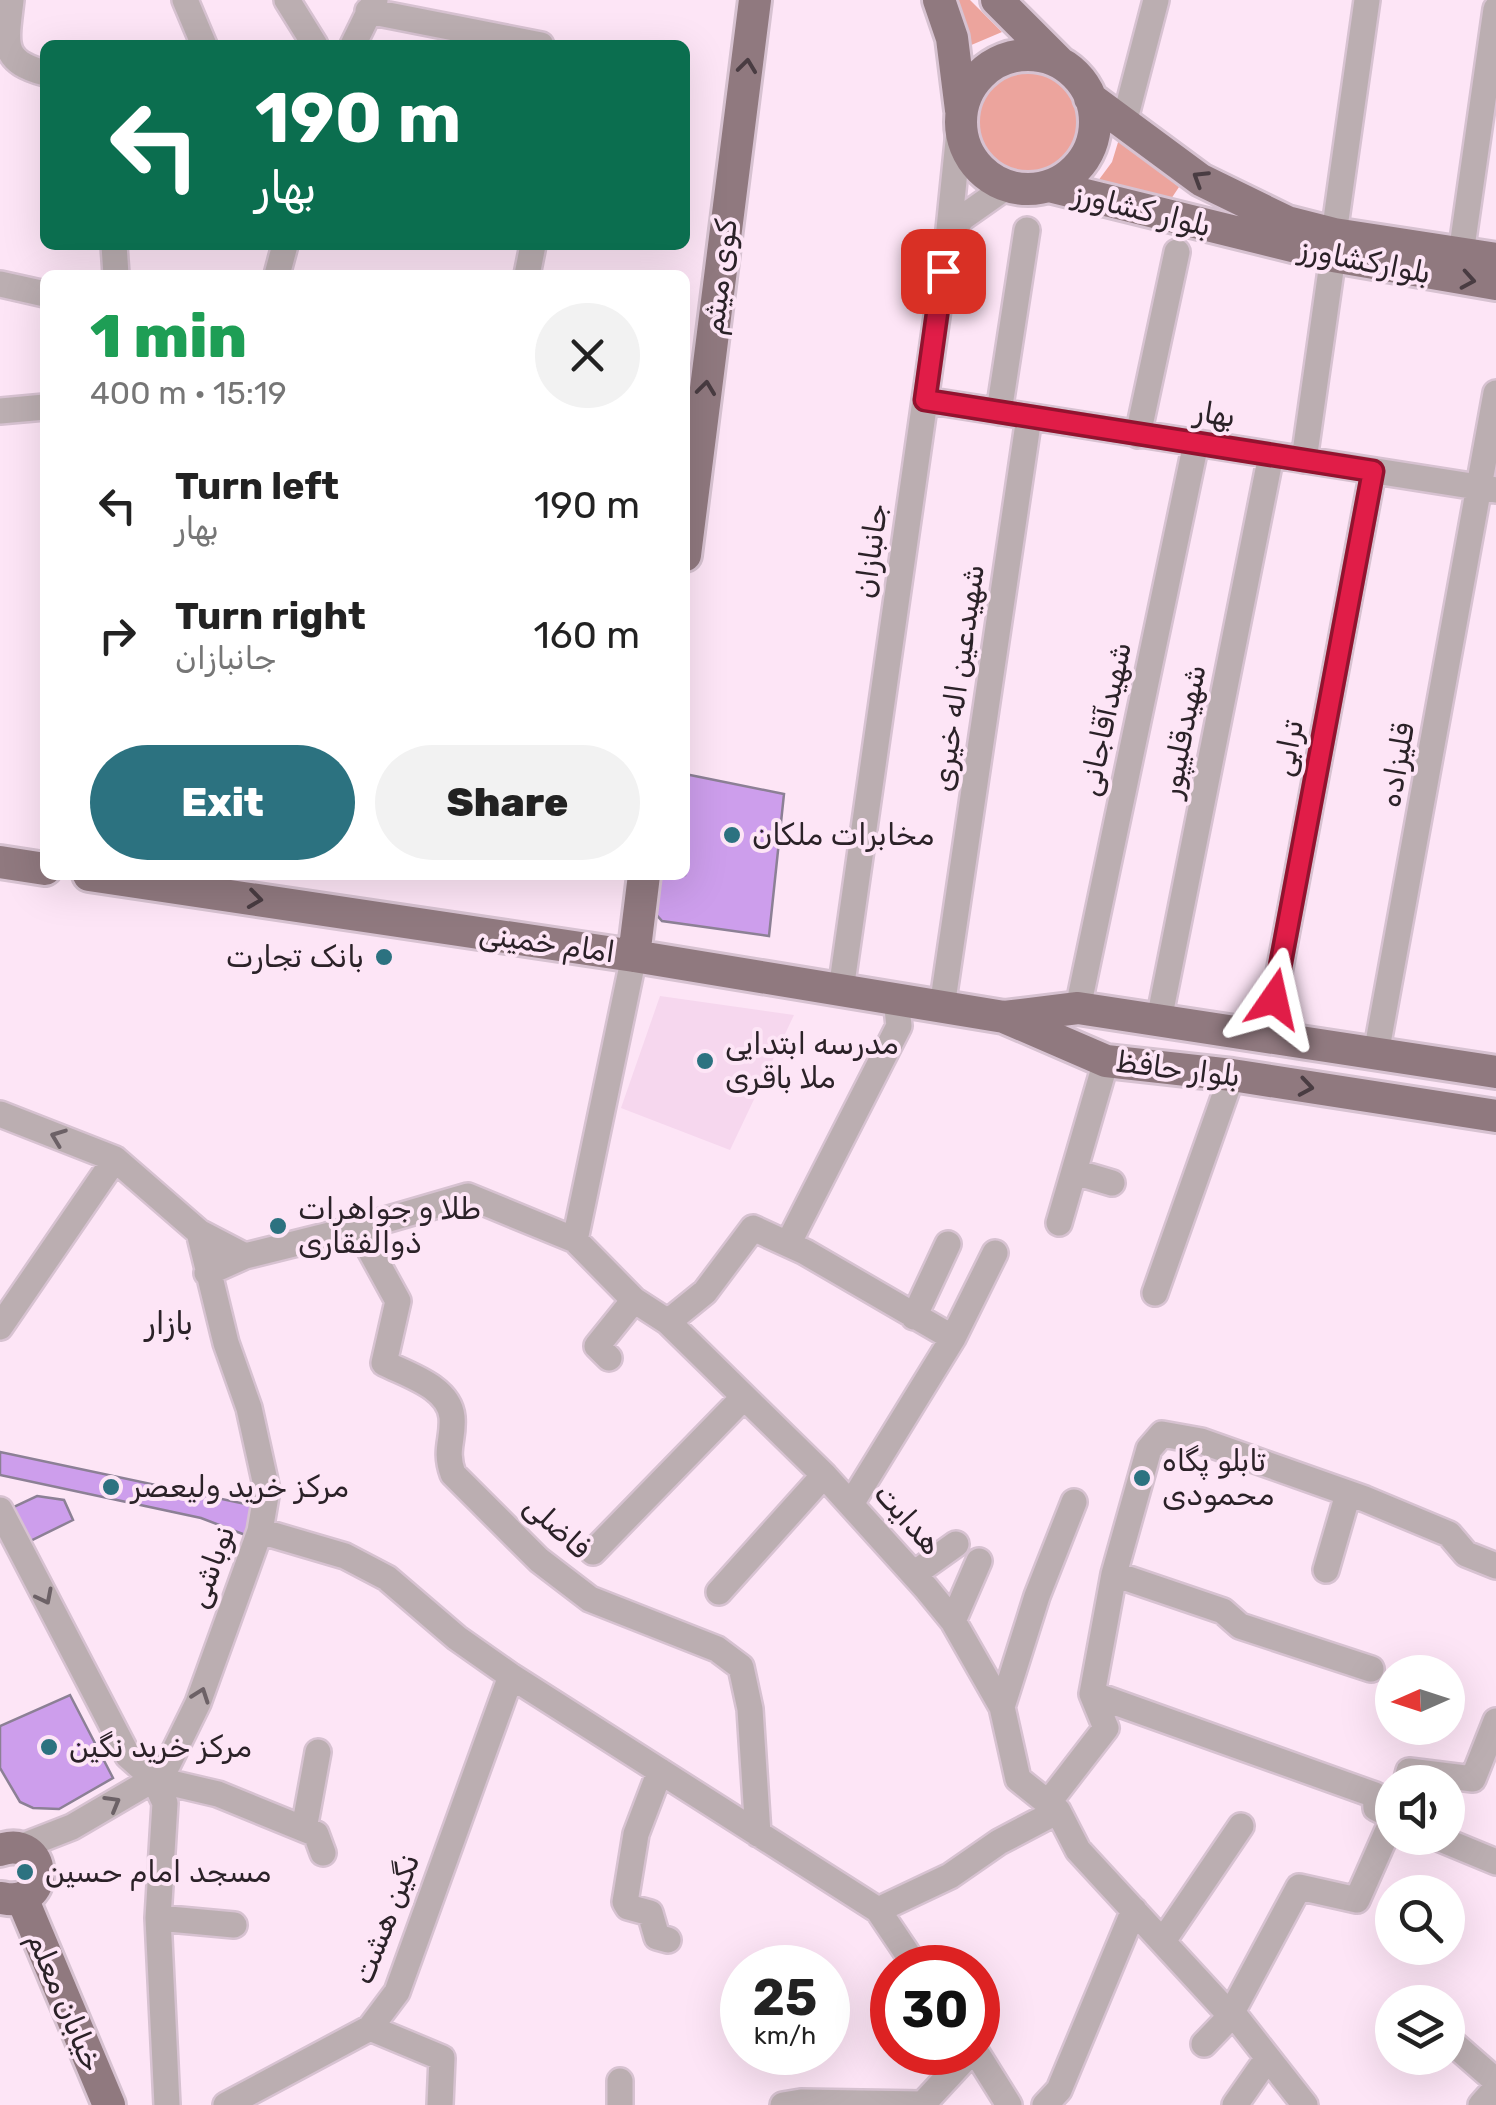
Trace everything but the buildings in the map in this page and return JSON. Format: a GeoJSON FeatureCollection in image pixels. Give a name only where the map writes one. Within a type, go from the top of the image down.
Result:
{"type":"FeatureCollection","features":[{"type":"Feature","properties":{"kind":"main road","name":"کوی میثم"},"geometry":{"type":"LineString","coordinates":[[690,515],[756,0]]}},
{"type":"Feature","properties":{"kind":"main road"},"geometry":{"type":"LineString","coordinates":[[939,0],[952,38],[964,143],[973,162],[1006,186],[1028,190],[1050,186],[1084,160],[1095,119],[1090,98],[1078,78],[997,0]]}},
{"type":"Feature","properties":{"kind":"main road"},"geometry":{"type":"LineString","coordinates":[[961,116],[969,90],[982,73],[999,61],[1019,55],[1040,56],[1060,63]]}},
{"type":"Feature","properties":{"kind":"main road","name":"بلوارکشاورز"},"geometry":{"type":"LineString","coordinates":[[1090,98],[1201,180],[1334,245],[1496,284]]}},
{"type":"Feature","properties":{"kind":"main road","name":"بلوار کشاورز"},"geometry":{"type":"LineString","coordinates":[[1050,186],[1235,234]]}},
{"type":"Feature","properties":{"kind":"main road","name":"بلوارکشاورز"},"geometry":{"type":"LineString","coordinates":[[1235,234],[1496,259]]}},
{"type":"Feature","properties":{"kind":"main road"},"geometry":{"type":"LineString","coordinates":[[0,862],[40,867]]}},
{"type":"Feature","properties":{"kind":"main road","name":"امام خمینی"},"geometry":{"type":"LineString","coordinates":[[123,880],[634,956],[1004,1017]]}},
{"type":"Feature","properties":{"kind":"main road"},"geometry":{"type":"LineString","coordinates":[[634,956],[643,880]]}},
{"type":"Feature","properties":{"kind":"main road","name":"بلوار حافظ"},"geometry":{"type":"LineString","coordinates":[[1004,1017],[1078,1008],[1496,1072]]}},
{"type":"Feature","properties":{"kind":"main road","name":"بلوار حافظ"},"geometry":{"type":"LineString","coordinates":[[1004,1017],[1106,1061],[1496,1116]]}},
{"type":"Feature","properties":{"kind":"main road","name":"خیابان معلم"},"geometry":{"type":"LineString","coordinates":[[5,1849],[32,1856],[14,1896],[108,2105]]}},
{"type":"Feature","properties":{"kind":"street"},"geometry":{"type":"LineString","coordinates":[[12,0],[6,42],[10,58],[19,67],[40,72]]}},
{"type":"Feature","properties":{"kind":"street"},"geometry":{"type":"LineString","coordinates":[[185,0],[202,40]]}},
{"type":"Feature","properties":{"kind":"street"},"geometry":{"type":"LineString","coordinates":[[288,0],[311,40]]}},
{"type":"Feature","properties":{"kind":"street"},"geometry":{"type":"LineString","coordinates":[[1124,123],[1156,0]]}},
{"type":"Feature","properties":{"kind":"street"},"geometry":{"type":"LineString","coordinates":[[1304,460],[1367,0]]}},
{"type":"Feature","properties":{"kind":"street"},"geometry":{"type":"LineString","coordinates":[[355,40],[371,6],[520,40]]}},
{"type":"Feature","properties":{"kind":"street"},"geometry":{"type":"LineString","coordinates":[[1461,254],[1496,10]]}},
{"type":"Feature","properties":{"kind":"street","name":"جانبازان"},"geometry":{"type":"LineString","coordinates":[[842,990],[948,239],[961,116]]}},
{"type":"Feature","properties":{"kind":"street"},"geometry":{"type":"LineString","coordinates":[[948,239],[962,218],[1006,186]]}},
{"type":"Feature","properties":{"kind":"street"},"geometry":{"type":"LineString","coordinates":[[999,412],[1028,230]]}},
{"type":"Feature","properties":{"kind":"street"},"geometry":{"type":"LineString","coordinates":[[1138,434],[1178,252]]}},
{"type":"Feature","properties":{"kind":"street"},"geometry":{"type":"LineString","coordinates":[[0,284],[40,293]]}},
{"type":"Feature","properties":{"kind":"street","name":"قلیزاده"},"geometry":{"type":"LineString","coordinates":[[1376,1054],[1488,488],[1496,393]]}},
{"type":"Feature","properties":{"kind":"street","name":"بهار"},"geometry":{"type":"LineString","coordinates":[[925,400],[1488,488]]}},
{"type":"Feature","properties":{"kind":"street"},"geometry":{"type":"LineString","coordinates":[[0,411],[40,407]]}},
{"type":"Feature","properties":{"kind":"street","name":"شهیدعین اله خیری"},"geometry":{"type":"LineString","coordinates":[[942,1007],[1030,417]]}},
{"type":"Feature","properties":{"kind":"street","name":"شهیدآقاجانی"},"geometry":{"type":"LineString","coordinates":[[1078,1008],[1196,444]]}},
{"type":"Feature","properties":{"kind":"street","name":"شهیدقلیپور"},"geometry":{"type":"LineString","coordinates":[[1160,1020],[1271,455]]}},
{"type":"Feature","properties":{"kind":"street","name":"ترابی"},"geometry":{"type":"LineString","coordinates":[[1267,1037],[1373,471]]}},
{"type":"Feature","properties":{"kind":"street"},"geometry":{"type":"LineString","coordinates":[[207,1274],[245,1256],[468,1196],[575,1240],[634,956]]}},
{"type":"Feature","properties":{"kind":"street"},"geometry":{"type":"LineString","coordinates":[[788,1244],[899,1026],[896,999]]}},
{"type":"Feature","properties":{"kind":"street"},"geometry":{"type":"LineString","coordinates":[[1059,1222],[1106,1061]]}},
{"type":"Feature","properties":{"kind":"street"},"geometry":{"type":"LineString","coordinates":[[1155,1293],[1232,1076]]}},
{"type":"Feature","properties":{"kind":"street"},"geometry":{"type":"LineString","coordinates":[[0,1114],[115,1159],[199,1232],[245,1256]]}},
{"type":"Feature","properties":{"kind":"street"},"geometry":{"type":"LineString","coordinates":[[3,1317],[115,1159]]}},
{"type":"Feature","properties":{"kind":"street"},"geometry":{"type":"LineString","coordinates":[[1075,1172],[1112,1184]]}},
{"type":"Feature","properties":{"kind":"street","name":"فاضلی"},"geometry":{"type":"LineString","coordinates":[[358,1228],[398,1301],[384,1363],[433,1388],[446,1400],[452,1417],[447,1457],[453,1474],[539,1560],[590,1599],[718,1650],[740,1668],[750,1708],[758,1834]]}},
{"type":"Feature","properties":{"kind":"street"},"geometry":{"type":"LineString","coordinates":[[668,1322],[705,1292],[753,1228],[952,1338]]}},
{"type":"Feature","properties":{"kind":"street","name":"نوباشی"},"geometry":{"type":"LineString","coordinates":[[72,1828],[154,1779],[179,1747],[260,1531],[266,1490],[249,1408],[226,1343],[199,1232]]}},
{"type":"Feature","properties":{"kind":"street","name":"هدایت"},"geometry":{"type":"LineString","coordinates":[[575,1240],[634,1300],[668,1322],[824,1475],[914,1574],[953,1622],[1002,1707],[1018,1779],[1053,1807],[1078,1850],[1231,2014],[1304,2105]]}},
{"type":"Feature","properties":{"kind":"street"},"geometry":{"type":"LineString","coordinates":[[914,1317],[948,1244]]}},
{"type":"Feature","properties":{"kind":"street"},"geometry":{"type":"LineString","coordinates":[[851,1504],[952,1338],[995,1253]]}},
{"type":"Feature","properties":{"kind":"street"},"geometry":{"type":"LineString","coordinates":[[609,1358],[597,1346],[634,1300]]}},
{"type":"Feature","properties":{"kind":"street"},"geometry":{"type":"LineString","coordinates":[[593,1552],[744,1397]]}},
{"type":"Feature","properties":{"kind":"street"},"geometry":{"type":"LineString","coordinates":[[878,1910],[950,1876],[1053,1807],[1106,1728],[1092,1694],[1114,1574],[1149,1449],[1162,1434],[1190,1437],[1348,1494],[1449,1534],[1466,1554],[1496,1566]]}},
{"type":"Feature","properties":{"kind":"street"},"geometry":{"type":"LineString","coordinates":[[720,1592],[824,1475]]}},
{"type":"Feature","properties":{"kind":"street"},"geometry":{"type":"LineString","coordinates":[[1326,1570],[1348,1494]]}},
{"type":"Feature","properties":{"kind":"street"},"geometry":{"type":"LineString","coordinates":[[1002,1707],[1037,1596],[1074,1502]]}},
{"type":"Feature","properties":{"kind":"street"},"geometry":{"type":"LineString","coordinates":[[0,1510],[128,1756],[154,1779],[165,1803],[158,1918],[167,2105]]}},
{"type":"Feature","properties":{"kind":"street"},"geometry":{"type":"LineString","coordinates":[[260,1531],[345,1556],[387,1578],[457,1638],[510,1676],[878,1910],[902,1945]]}},
{"type":"Feature","properties":{"kind":"street"},"geometry":{"type":"LineString","coordinates":[[914,1574],[956,1544]]}},
{"type":"Feature","properties":{"kind":"street"},"geometry":{"type":"LineString","coordinates":[[953,1622],[980,1561]]}},
{"type":"Feature","properties":{"kind":"street"},"geometry":{"type":"LineString","coordinates":[[1114,1574],[1223,1611],[1240,1626],[1371,1669]]}},
{"type":"Feature","properties":{"kind":"street","name":"نگین هشت"},"geometry":{"type":"LineString","coordinates":[[226,2105],[370,2028],[397,1992],[510,1676]]}},
{"type":"Feature","properties":{"kind":"street"},"geometry":{"type":"LineString","coordinates":[[1092,1694],[1375,1795]]}},
{"type":"Feature","properties":{"kind":"street"},"geometry":{"type":"LineString","coordinates":[[1465,1778],[1473,1779],[1496,1721]]}},
{"type":"Feature","properties":{"kind":"street"},"geometry":{"type":"LineString","coordinates":[[304,1830],[318,1752]]}},
{"type":"Feature","properties":{"kind":"street"},"geometry":{"type":"LineString","coordinates":[[660,1771],[636,1834],[625,1902],[628,1908],[650,1912],[657,1937],[668,1940]]}},
{"type":"Feature","properties":{"kind":"street"},"geometry":{"type":"LineString","coordinates":[[154,1779],[218,1794],[304,1830],[319,1837],[323,1853]]}},
{"type":"Feature","properties":{"kind":"street"},"geometry":{"type":"LineString","coordinates":[[1163,1941],[1241,1826]]}},
{"type":"Feature","properties":{"kind":"street"},"geometry":{"type":"LineString","coordinates":[[5,1849],[72,1828]]}},
{"type":"Feature","properties":{"kind":"street"},"geometry":{"type":"LineString","coordinates":[[14,1896],[72,1828]]}},
{"type":"Feature","properties":{"kind":"street"},"geometry":{"type":"LineString","coordinates":[[1465,1849],[1496,1862]]}},
{"type":"Feature","properties":{"kind":"street"},"geometry":{"type":"LineString","coordinates":[[1204,2044],[1231,2014],[1299,1887],[1357,1900],[1376,1855]]}},
{"type":"Feature","properties":{"kind":"street"},"geometry":{"type":"LineString","coordinates":[[1045,2105],[1059,2090],[1134,1910]]}},
{"type":"Feature","properties":{"kind":"street"},"geometry":{"type":"LineString","coordinates":[[158,1918],[234,1925]]}},
{"type":"Feature","properties":{"kind":"street"},"geometry":{"type":"LineString","coordinates":[[370,2028],[442,2058],[440,2105]]}},
{"type":"Feature","properties":{"kind":"street"},"geometry":{"type":"LineString","coordinates":[[1234,2105],[1268,2059]]}},
{"type":"Feature","properties":{"kind":"street"},"geometry":{"type":"LineString","coordinates":[[1465,2059],[1493,2091]]}},
{"type":"Feature","properties":{"kind":"street"},"geometry":{"type":"LineString","coordinates":[[783,2105],[923,2104],[951,2075]]}},
{"type":"Feature","properties":{"kind":"street"},"geometry":{"type":"LineString","coordinates":[[989,2075],[1009,2105]]}},
{"type":"Feature","properties":{"kind":"shaded area"},"geometry":{"type":"Polygon","coordinates":[[[958,0],[970,0],[1002,32],[969,46],[958,0]]]}},
{"type":"Feature","properties":{"kind":"shaded area"},"geometry":{"type":"Polygon","coordinates":[[[1028,70],[1047,74],[1064,85],[1075,102],[1079,121],[1075,140],[1064,157],[1047,168],[1028,172],[1009,168],[992,157],[981,140],[977,121],[981,102],[992,85],[1009,74],[1028,70]]]}},
{"type":"Feature","properties":{"kind":"shaded area"},"geometry":{"type":"Polygon","coordinates":[[[1119,139],[1179,187],[1171,199],[1095,185],[1112,162],[1119,139]]]}},
{"type":"Feature","properties":{"kind":"shaded area","name":"مدرسه ابتدایی ملا باقری"},"geometry":{"type":"Polygon","coordinates":[[[660,996],[794,1015],[730,1150],[621,1108],[660,996]]]}},
{"type":"Feature","properties":{"kind":"place","name":"مخابرات ملکان"},"geometry":{"type":"Point","coordinates":[732,835]}},
{"type":"Feature","properties":{"kind":"place","name":"بانک تجارت"},"geometry":{"type":"Point","coordinates":[384,957]}},
{"type":"Feature","properties":{"kind":"place","name":"مدرسه ابتدایی ملا باقری"},"geometry":{"type":"Point","coordinates":[705,1061]}},
{"type":"Feature","properties":{"kind":"place","name":"طلا و جواهرات ذوالفقاری"},"geometry":{"type":"Point","coordinates":[278,1226]}},
{"type":"Feature","properties":{"kind":"place","name":"تابلو پگاه محمودی"},"geometry":{"type":"Point","coordinates":[1142,1478]}},
{"type":"Feature","properties":{"kind":"place","name":"مرکز خرید ولیعصر"},"geometry":{"type":"Point","coordinates":[111,1487]}},
{"type":"Feature","properties":{"kind":"place","name":"مرکز خرید نگین"},"geometry":{"type":"Point","coordinates":[49,1747]}},
{"type":"Feature","properties":{"kind":"place","name":"مسجد امام حسین"},"geometry":{"type":"Point","coordinates":[25,1872]}},
{"type":"Feature","properties":{"kind":"district","name":"بازار"},"geometry":{"type":"Point","coordinates":[169,1323]}},
{"type":"Feature","properties":{"kind":"route"},"geometry":{"type":"LineString","coordinates":[[943,271],[925,400],[1373,471],[1274,999]]}}]}
